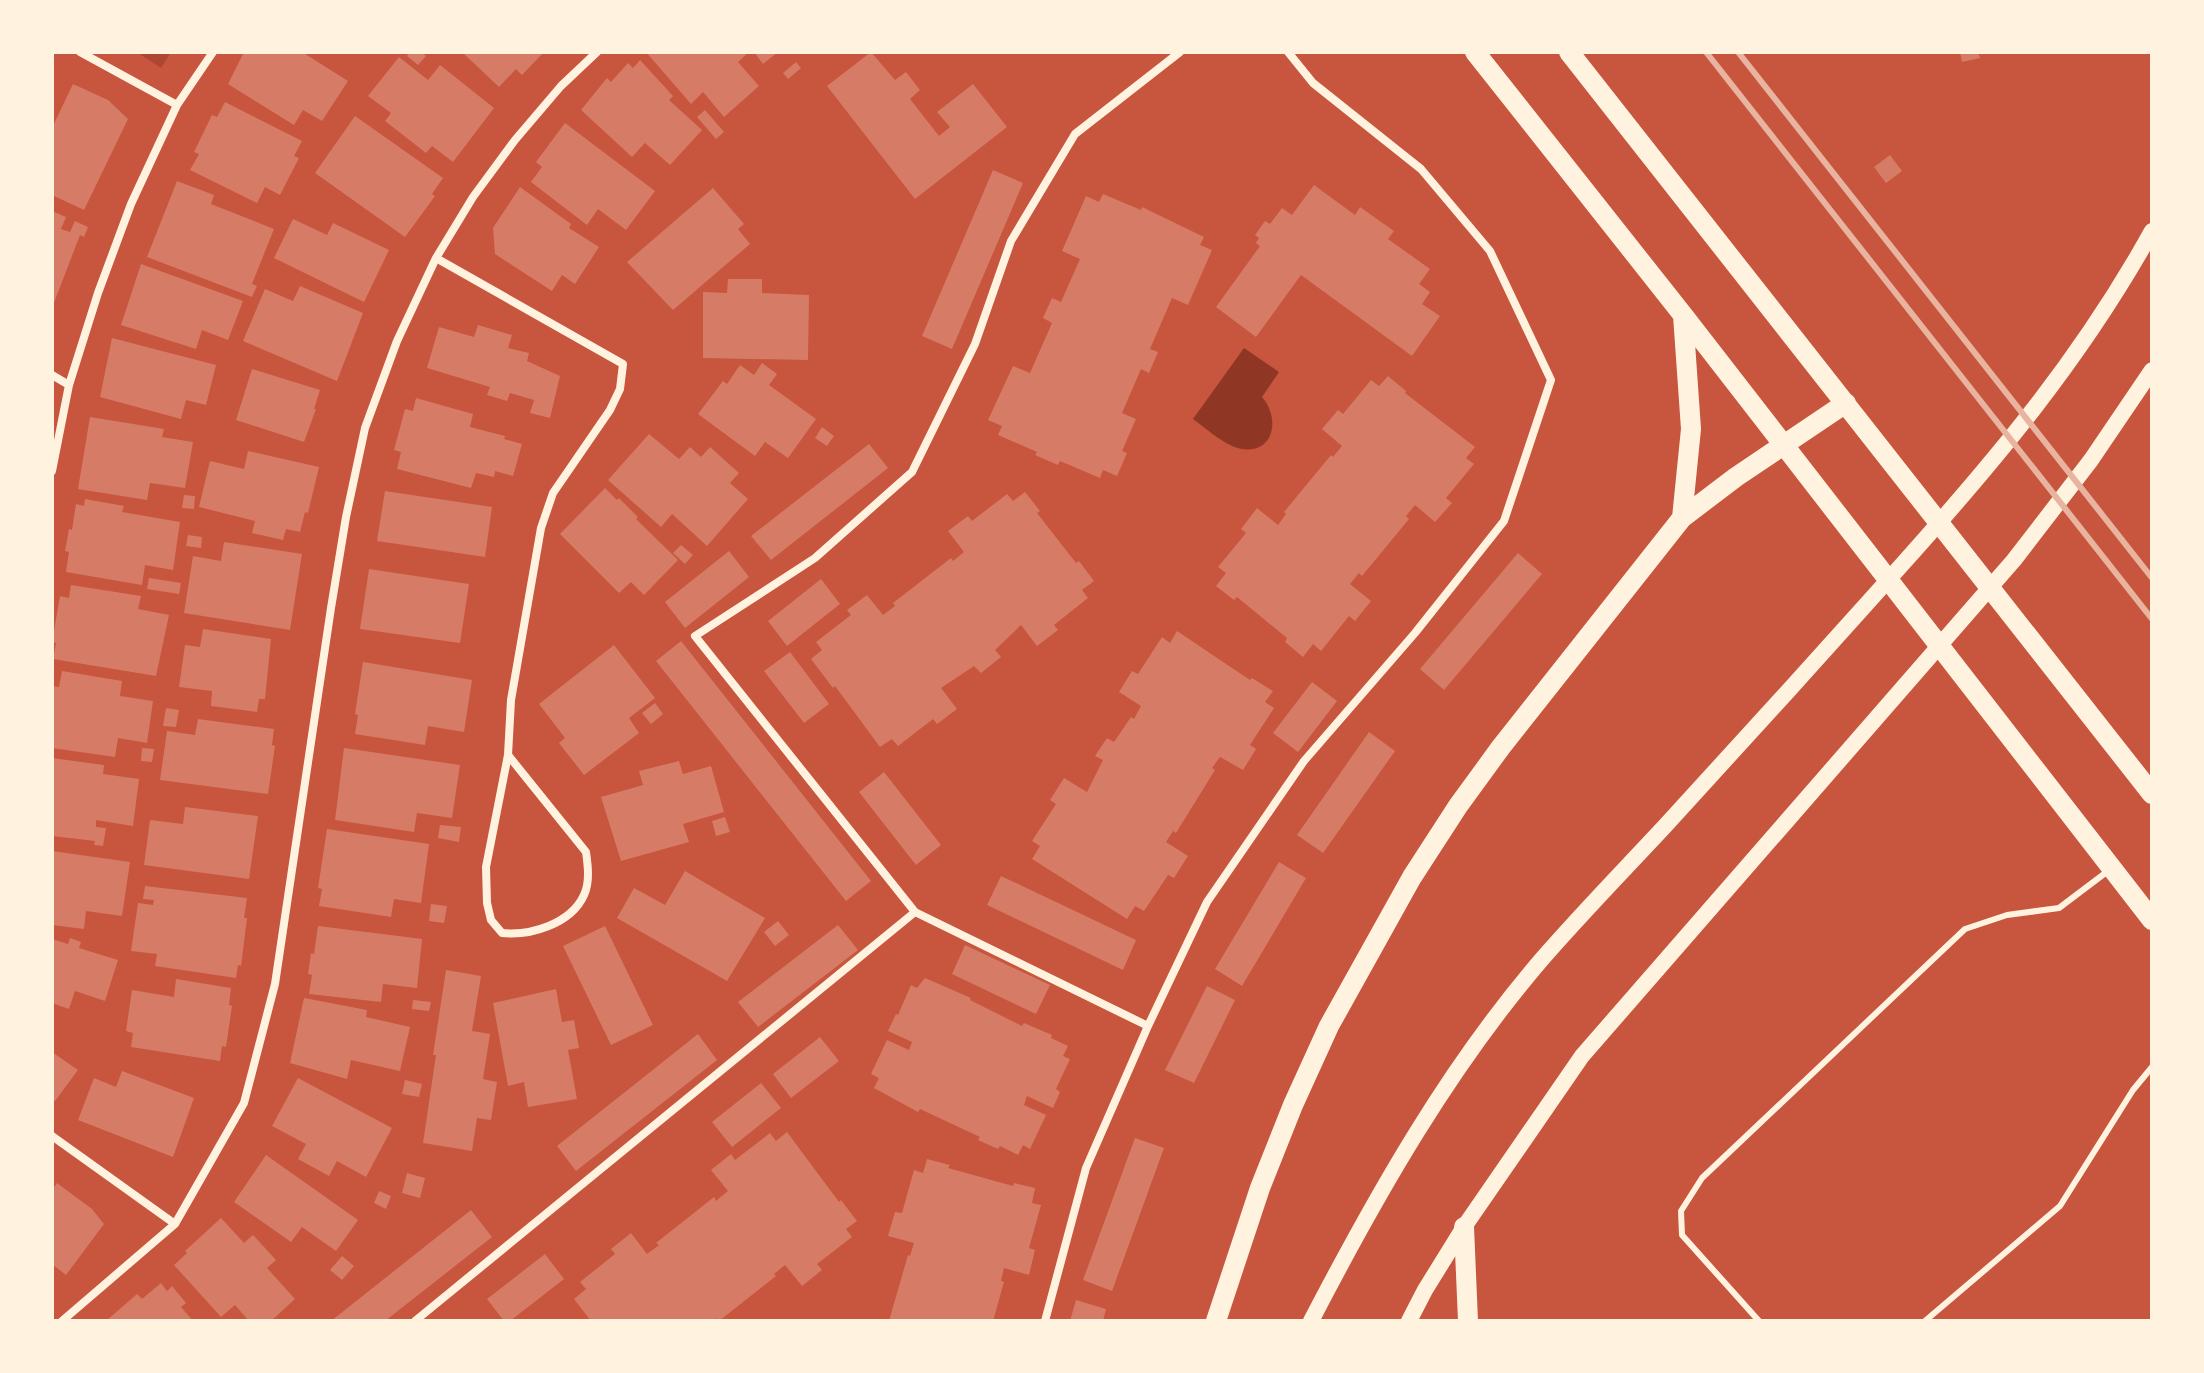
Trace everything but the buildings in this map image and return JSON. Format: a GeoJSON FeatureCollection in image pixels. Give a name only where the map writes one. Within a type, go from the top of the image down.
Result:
{"type":"FeatureCollection","features":[{"type":"Feature","properties":{"kind":"main road"},"geometry":{"type":"LineString","coordinates":[[1475,52],[2152,920]]}},
{"type":"Feature","properties":{"kind":"main road"},"geometry":{"type":"LineString","coordinates":[[1569,52],[2152,794]]}},
{"type":"Feature","properties":{"kind":"main road"},"geometry":{"type":"LineString","coordinates":[[1311,1321],[1392,1173],[1470,1052],[1541,960],[1805,673],[1987,468],[2063,373],[2111,304],[2152,231]]}},
{"type":"Feature","properties":{"kind":"main road"},"geometry":{"type":"LineString","coordinates":[[1682,518],[1691,429],[1683,315]]}},
{"type":"Feature","properties":{"kind":"main road"},"geometry":{"type":"LineString","coordinates":[[1409,1321],[1464,1227],[1582,1056],[2014,560],[2091,460],[2152,370]]}},
{"type":"Feature","properties":{"kind":"main road"},"geometry":{"type":"LineString","coordinates":[[1216,1321],[1260,1188],[1329,1026],[1412,877],[1475,782],[1682,518],[1846,403]]}},
{"type":"Feature","properties":{"kind":"main road"},"geometry":{"type":"LineString","coordinates":[[1464,1227],[1468,1321]]}},
{"type":"Feature","properties":{"kind":"street"},"geometry":{"type":"LineString","coordinates":[[80,52],[177,105]]}},
{"type":"Feature","properties":{"kind":"street"},"geometry":{"type":"LineString","coordinates":[[52,471],[69,385],[131,204],[177,105],[213,52]]}},
{"type":"Feature","properties":{"kind":"street"},"geometry":{"type":"LineString","coordinates":[[62,1321],[175,1224],[244,1103],[275,984],[338,563],[365,428],[397,341],[436,258],[473,197],[515,140],[561,86],[597,52]]}},
{"type":"Feature","properties":{"kind":"street"},"geometry":{"type":"LineString","coordinates":[[1148,1026],[915,912],[695,636],[815,558],[912,472],[975,344],[1011,241],[1075,134],[1180,52]]}},
{"type":"Feature","properties":{"kind":"street"},"geometry":{"type":"LineString","coordinates":[[1045,1321],[1086,1168],[1207,902],[1304,761],[1415,633],[1504,521],[1551,380],[1490,251],[1421,169],[1313,83],[1288,52]]}},
{"type":"Feature","properties":{"kind":"street"},"geometry":{"type":"LineString","coordinates":[[436,258],[623,364],[620,389],[610,410],[553,493],[541,528],[511,700],[508,755],[486,867],[491,920],[502,933],[520,935],[556,922],[581,900],[588,881],[588,866],[586,852],[508,755]]}},
{"type":"Feature","properties":{"kind":"street"},"geometry":{"type":"LineString","coordinates":[[52,375],[69,385]]}},
{"type":"Feature","properties":{"kind":"street"},"geometry":{"type":"LineString","coordinates":[[415,1321],[915,912]]}},
{"type":"Feature","properties":{"kind":"street"},"geometry":{"type":"LineString","coordinates":[[52,1136],[175,1224]]}},
{"type":"Feature","properties":{"kind":"lane"},"geometry":{"type":"LineString","coordinates":[[1759,1321],[1682,1235],[1681,1211],[1702,1178],[1965,929],[2007,915],[2059,908],[2111,868]]}},
{"type":"Feature","properties":{"kind":"lane"},"geometry":{"type":"LineString","coordinates":[[1925,1321],[2060,1206],[2133,1090],[2152,1067]]}},
{"type":"Feature","properties":{"kind":"shaded area"},"geometry":{"type":"Polygon","coordinates":[[[137,52],[171,52],[161,68],[137,52]]]}},
{"type":"Feature","properties":{"kind":"shaded area"},"geometry":{"type":"Polygon","coordinates":[[[1244,348],[1279,372],[1262,397],[1271,414],[1271,432],[1262,446],[1253,449],[1229,444],[1193,419],[1244,348]]]}},
{"type":"Feature","properties":{"kind":"railway"},"geometry":{"type":"LineString","coordinates":[[1706,52],[2152,619]]}},
{"type":"Feature","properties":{"kind":"railway"},"geometry":{"type":"LineString","coordinates":[[1738,52],[2152,578]]}}]}
